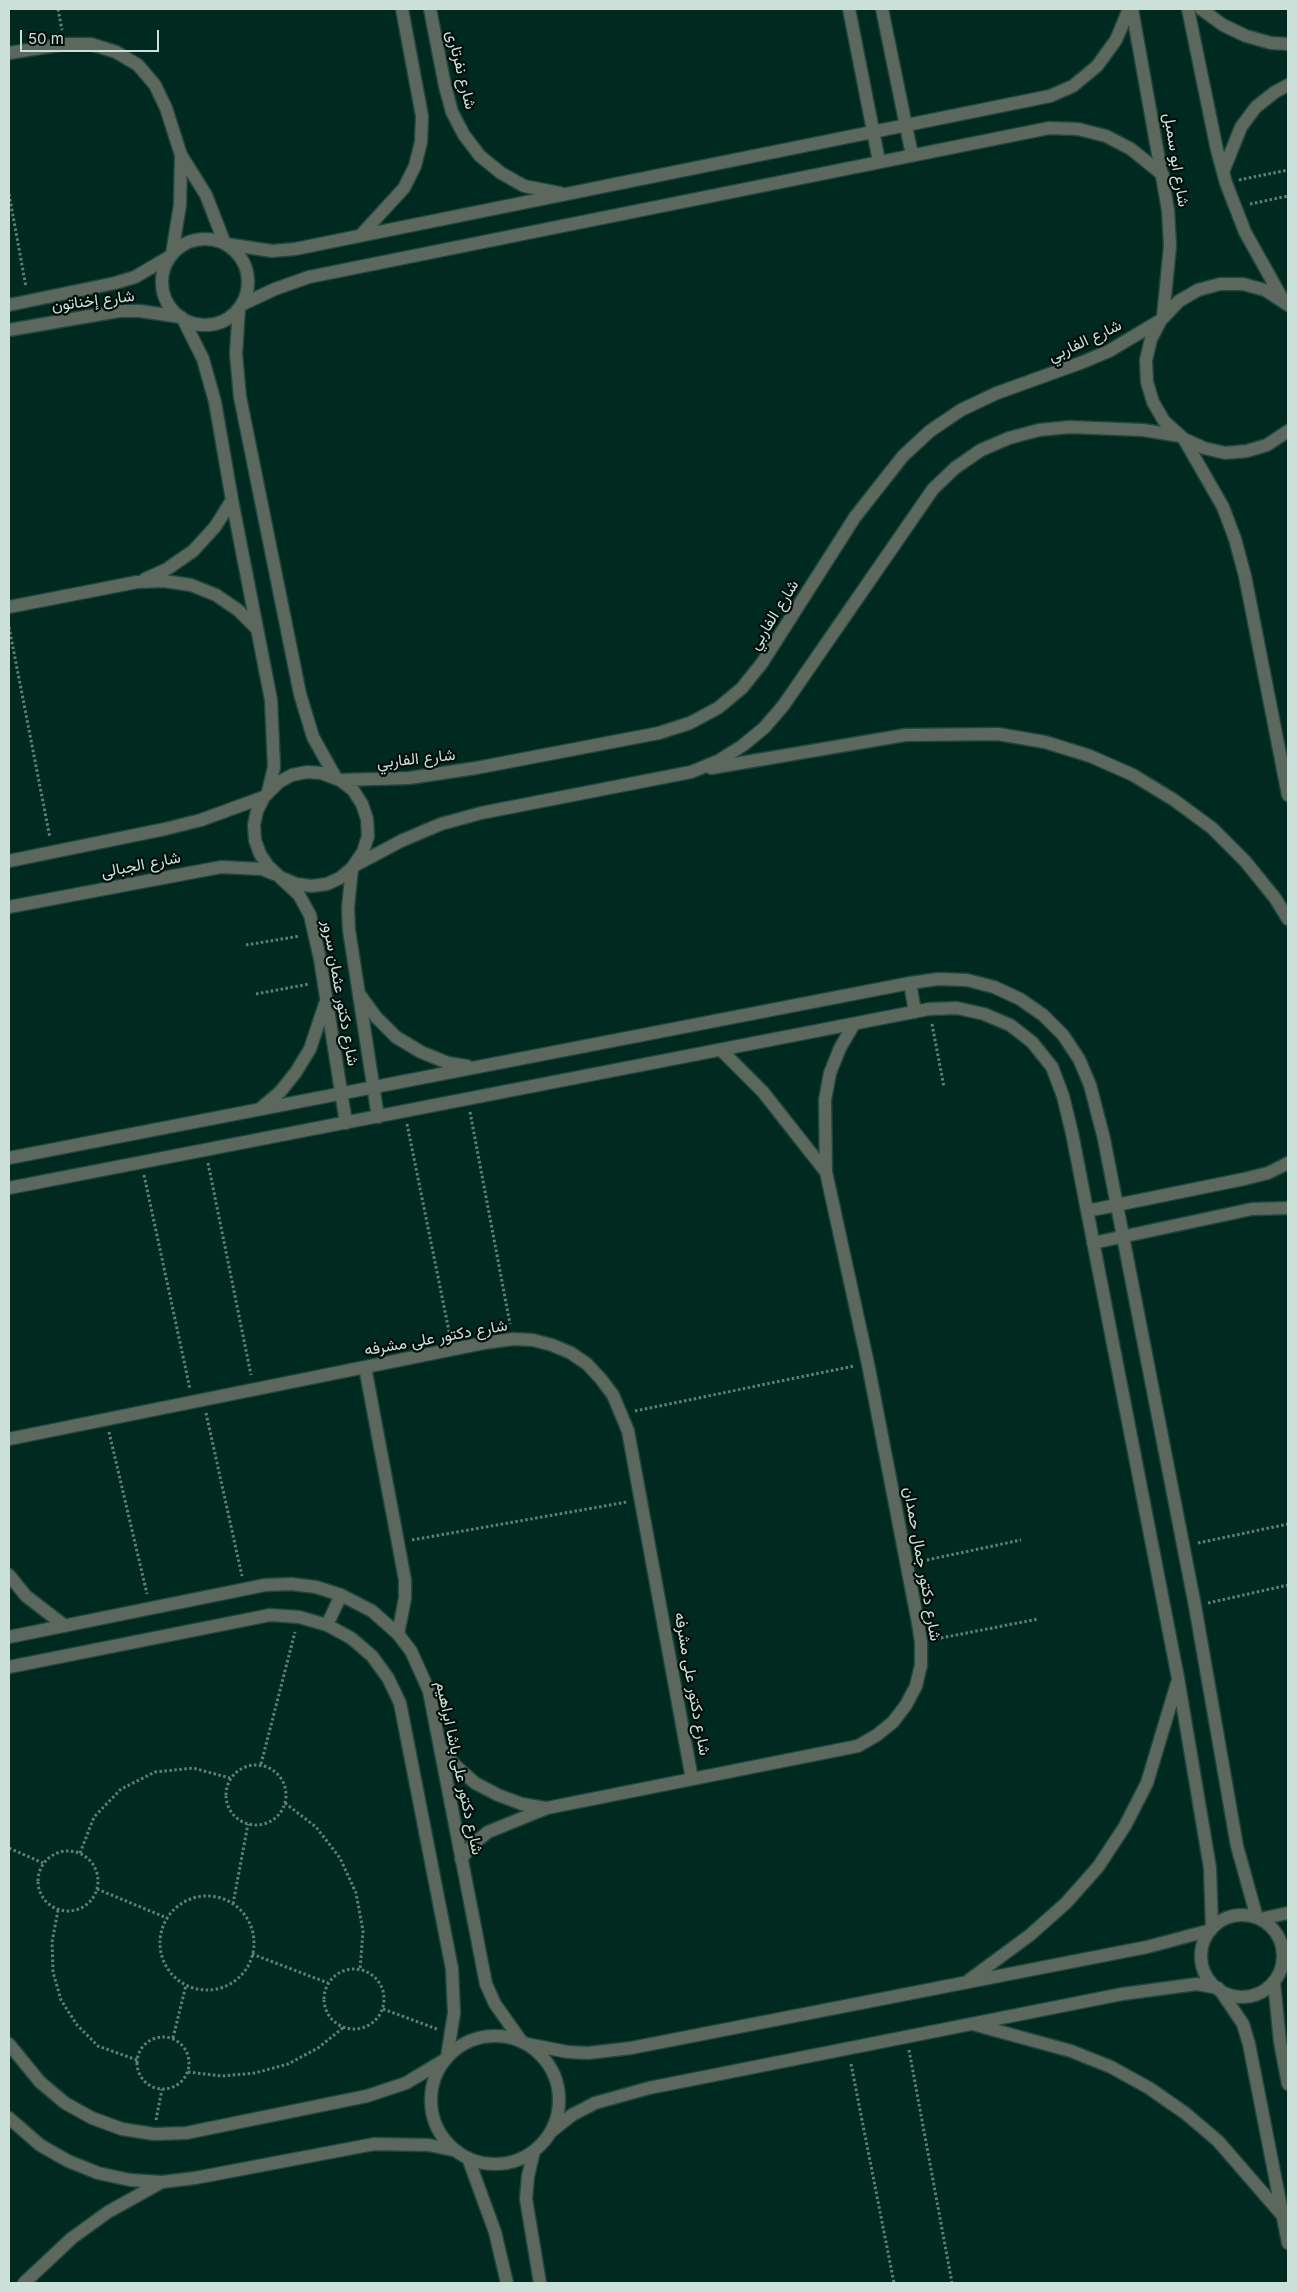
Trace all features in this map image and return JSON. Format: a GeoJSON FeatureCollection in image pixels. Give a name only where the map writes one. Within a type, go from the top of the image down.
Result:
{"type":"FeatureCollection","features":[{"type":"Feature","properties":{"kind":"street"},"geometry":{"type":"LineString","coordinates":[[360,236],[404,188],[415,166],[421,142],[422,116],[402,9]]}},
{"type":"Feature","properties":{"kind":"street","name":"شارع نفرتارى"},"geometry":{"type":"LineString","coordinates":[[430,9],[447,95],[452,112],[464,135],[480,156],[501,173],[524,186],[565,194]]}},
{"type":"Feature","properties":{"kind":"street"},"geometry":{"type":"LineString","coordinates":[[849,9],[879,161]]}},
{"type":"Feature","properties":{"kind":"street"},"geometry":{"type":"LineString","coordinates":[[882,9],[912,155]]}},
{"type":"Feature","properties":{"kind":"street"},"geometry":{"type":"LineString","coordinates":[[171,255],[181,246],[197,240],[214,240],[226,244],[272,251],[294,249],[1015,105],[1050,96],[1073,86],[1097,66],[1116,40],[1130,9]]}},
{"type":"Feature","properties":{"kind":"street","name":"شارع ابو سمبل"},"geometry":{"type":"LineString","coordinates":[[1130,9],[1163,175],[1168,210],[1170,246],[1162,318]]}},
{"type":"Feature","properties":{"kind":"street"},"geometry":{"type":"LineString","coordinates":[[1188,9],[1225,178],[1235,207],[1257,256],[1287,304]]}},
{"type":"Feature","properties":{"kind":"street"},"geometry":{"type":"LineString","coordinates":[[1201,9],[1223,25],[1246,36],[1288,44]]}},
{"type":"Feature","properties":{"kind":"street"},"geometry":{"type":"LineString","coordinates":[[9,53],[65,44],[99,47],[116,52],[138,66],[155,85],[166,108],[181,155],[206,195],[226,244],[243,261],[247,272],[247,289],[240,307],[236,354],[240,397],[300,694],[313,737],[338,779]]}},
{"type":"Feature","properties":{"kind":"street"},"geometry":{"type":"LineString","coordinates":[[1225,178],[1242,127],[1256,108],[1275,92],[1288,85]]}},
{"type":"Feature","properties":{"kind":"street"},"geometry":{"type":"LineString","coordinates":[[182,318],[195,323],[207,324],[231,316],[240,307],[275,289],[309,277],[1040,130],[1078,129],[1106,136],[1132,148],[1163,175]]}},
{"type":"Feature","properties":{"kind":"street"},"geometry":{"type":"LineString","coordinates":[[181,155],[180,205],[171,255],[162,277],[163,289],[169,305],[182,318],[194,338],[210,380],[274,722],[274,767],[266,795],[257,811],[254,825],[255,840],[260,854],[268,866],[281,877],[296,884],[311,886],[326,884],[340,878],[353,867],[401,841],[441,824],[481,813],[691,772],[905,735],[998,734],[1045,742],[1090,756],[1124,772],[1174,800],[1212,828],[1246,862],[1275,898],[1288,919]]}},
{"type":"Feature","properties":{"kind":"street","name":"شارع إخناتون"},"geometry":{"type":"LineString","coordinates":[[9,305],[115,283],[153,268],[171,255]]}},
{"type":"Feature","properties":{"kind":"street"},"geometry":{"type":"LineString","coordinates":[[1287,304],[1265,290],[1243,284],[1220,284],[1198,290],[1179,301],[1162,318],[1149,346],[1146,360],[1147,382],[1153,402],[1164,421],[1182,437],[1204,448],[1225,453],[1247,451],[1267,445],[1288,431]]}},
{"type":"Feature","properties":{"kind":"street","name":"شارع إخناتون"},"geometry":{"type":"LineString","coordinates":[[9,330],[119,311],[147,311],[182,318]]}},
{"type":"Feature","properties":{"kind":"street","name":"شارع الفاربي"},"geometry":{"type":"LineString","coordinates":[[338,779],[409,778],[476,768],[659,733],[690,723],[718,708],[742,688],[762,663],[855,517],[903,456],[930,431],[962,410],[997,392],[1083,362],[1109,350],[1162,318]]}},
{"type":"Feature","properties":{"kind":"street"},"geometry":{"type":"LineString","coordinates":[[691,772],[718,761],[742,746],[764,728],[783,706],[933,489],[955,468],[981,450],[1002,441],[1039,430],[1070,426],[1106,427],[1182,437]]}},
{"type":"Feature","properties":{"kind":"street"},"geometry":{"type":"LineString","coordinates":[[1182,437],[1223,507],[1235,539],[1245,576],[1288,795]]}},
{"type":"Feature","properties":{"kind":"street"},"geometry":{"type":"LineString","coordinates":[[137,582],[167,569],[193,551],[215,527],[232,500]]}},
{"type":"Feature","properties":{"kind":"street"},"geometry":{"type":"LineString","coordinates":[[9,607],[137,582],[164,581],[191,585],[216,594],[238,610],[257,629]]}},
{"type":"Feature","properties":{"kind":"street"},"geometry":{"type":"LineString","coordinates":[[266,795],[279,782],[292,775],[306,772],[322,773],[338,779],[353,790],[362,804],[367,819],[368,836],[363,852],[353,867]]}},
{"type":"Feature","properties":{"kind":"street","name":"شارع الجبالى"},"geometry":{"type":"LineString","coordinates":[[9,861],[183,825],[266,795]]}},
{"type":"Feature","properties":{"kind":"street","name":"شارع الجبالى"},"geometry":{"type":"LineString","coordinates":[[9,907],[221,867],[262,869],[281,877]]}},
{"type":"Feature","properties":{"kind":"street","name":"شارع دكتور عثمان سرور"},"geometry":{"type":"LineString","coordinates":[[353,867],[348,908],[349,930],[378,1116]]}},
{"type":"Feature","properties":{"kind":"street","name":"شارع دكتور عثمان سرور"},"geometry":{"type":"LineString","coordinates":[[281,877],[299,895],[310,915],[315,933],[346,1123]]}},
{"type":"Feature","properties":{"kind":"street"},"geometry":{"type":"LineString","coordinates":[[9,1158],[910,982],[938,979],[967,980],[994,987],[1020,999],[1043,1015],[1063,1035],[1079,1059],[1090,1085],[1117,1205],[1195,1606],[1238,1846],[1259,1918],[1272,1928],[1280,1939],[1283,1953],[1282,1967],[1275,1981],[1279,2034],[1288,2084]]}},
{"type":"Feature","properties":{"kind":"street"},"geometry":{"type":"LineString","coordinates":[[910,982],[915,1012]]}},
{"type":"Feature","properties":{"kind":"street"},"geometry":{"type":"LineString","coordinates":[[358,993],[376,1017],[396,1037],[421,1052],[448,1062],[476,1067]]}},
{"type":"Feature","properties":{"kind":"street"},"geometry":{"type":"LineString","coordinates":[[259,1110],[280,1092],[296,1072],[310,1049],[327,999]]}},
{"type":"Feature","properties":{"kind":"street"},"geometry":{"type":"LineString","coordinates":[[9,1188],[929,1009],[957,1008],[984,1014],[1010,1025],[1032,1042],[1052,1067],[1063,1096],[1178,1678],[1210,1868],[1212,1929]]}},
{"type":"Feature","properties":{"kind":"street","name":"شارع دكتور جمال حمدان"},"geometry":{"type":"LineString","coordinates":[[461,1859],[473,1844],[488,1832],[547,1808],[858,1746],[877,1735],[893,1722],[906,1705],[916,1686],[921,1665],[922,1642],[868,1364],[826,1172],[823,1127],[830,1073],[840,1048],[854,1024]]}},
{"type":"Feature","properties":{"kind":"street","name":"شارع دكتور جمال حمدان"},"geometry":{"type":"LineString","coordinates":[[721,1050],[776,1107],[826,1172]]}},
{"type":"Feature","properties":{"kind":"street"},"geometry":{"type":"LineString","coordinates":[[1087,1211],[1244,1179],[1268,1173],[1288,1163]]}},
{"type":"Feature","properties":{"kind":"street"},"geometry":{"type":"LineString","coordinates":[[1093,1243],[1252,1209],[1288,1208]]}},
{"type":"Feature","properties":{"kind":"street","name":"شارع دكتور على مشرفه"},"geometry":{"type":"LineString","coordinates":[[9,1439],[453,1349],[513,1339],[533,1340],[552,1344],[571,1352],[602,1379],[622,1414],[632,1448],[692,1779]]}},
{"type":"Feature","properties":{"kind":"street"},"geometry":{"type":"LineString","coordinates":[[365,1367],[405,1580],[405,1598],[398,1634]]}},
{"type":"Feature","properties":{"kind":"street"},"geometry":{"type":"LineString","coordinates":[[9,1575],[26,1596],[65,1626]]}},
{"type":"Feature","properties":{"kind":"street","name":"شارع دكتور على باشا ابراهيم"},"geometry":{"type":"LineString","coordinates":[[9,1637],[245,1588],[291,1584],[316,1587],[341,1595],[372,1611],[398,1634],[421,1671],[429,1691],[486,1984],[496,2004],[525,2043]]}},
{"type":"Feature","properties":{"kind":"street"},"geometry":{"type":"LineString","coordinates":[[327,1625],[341,1595]]}},
{"type":"Feature","properties":{"kind":"street"},"geometry":{"type":"LineString","coordinates":[[9,1667],[270,1615],[299,1617],[327,1625],[351,1638],[372,1656],[388,1678],[400,1702],[452,1969],[455,1998],[452,2034],[446,2058],[436,2073],[432,2090],[432,2107],[436,2124],[444,2139],[462,2154],[496,2232],[507,2283]]}},
{"type":"Feature","properties":{"kind":"street"},"geometry":{"type":"LineString","coordinates":[[965,1983],[1030,1936],[1066,1903],[1098,1867],[1125,1826],[1147,1783],[1178,1678]]}},
{"type":"Feature","properties":{"kind":"street","name":"شارع دكتور جمال حمدان"},"geometry":{"type":"LineString","coordinates":[[439,1746],[456,1766],[483,1787],[522,1804],[547,1808]]}},
{"type":"Feature","properties":{"kind":"street"},"geometry":{"type":"LineString","coordinates":[[1288,1913],[1259,1918],[1234,1916],[1222,1920],[1212,1929],[1204,1941],[1201,1954],[1206,1973],[1243,2024],[1249,2044],[1288,2242]]}},
{"type":"Feature","properties":{"kind":"street"},"geometry":{"type":"LineString","coordinates":[[9,2044],[40,2082],[65,2102],[92,2118],[122,2129],[154,2134],[186,2133],[367,2096],[406,2083],[446,2058],[460,2046],[482,2037],[507,2037],[525,2043],[568,2052],[608,2052],[1147,1948],[1212,1929]]}},
{"type":"Feature","properties":{"kind":"street"},"geometry":{"type":"LineString","coordinates":[[9,2118],[40,2145],[68,2161],[98,2173],[130,2180],[162,2182],[195,2178],[374,2144],[428,2145],[462,2154],[484,2163],[502,2164],[519,2160],[534,2151],[552,2131],[572,2115],[595,2102],[621,2094],[848,2048],[1173,1986],[1197,1984],[1243,1996],[1254,1995],[1288,1973]]}},
{"type":"Feature","properties":{"kind":"street"},"geometry":{"type":"LineString","coordinates":[[971,2024],[1071,2051],[1111,2067],[1149,2088],[1185,2113],[1218,2141],[1283,2216]]}},
{"type":"Feature","properties":{"kind":"street"},"geometry":{"type":"LineString","coordinates":[[525,2043],[541,2054],[551,2067],[558,2083],[560,2099],[558,2116],[552,2131]]}},
{"type":"Feature","properties":{"kind":"street"},"geometry":{"type":"LineString","coordinates":[[534,2151],[528,2176],[526,2199],[540,2283]]}},
{"type":"Feature","properties":{"kind":"street"},"geometry":{"type":"LineString","coordinates":[[24,2283],[72,2238],[108,2212],[162,2182]]}},
{"type":"Feature","properties":{"kind":"path"},"geometry":{"type":"LineString","coordinates":[[58,9],[65,44]]}},
{"type":"Feature","properties":{"kind":"path"},"geometry":{"type":"LineString","coordinates":[[1225,178],[1288,170]]}},
{"type":"Feature","properties":{"kind":"path"},"geometry":{"type":"LineString","coordinates":[[9,194],[29,301]]}},
{"type":"Feature","properties":{"kind":"path"},"geometry":{"type":"LineString","coordinates":[[1235,207],[1288,196]]}},
{"type":"Feature","properties":{"kind":"path"},"geometry":{"type":"LineString","coordinates":[[9,628],[52,852]]}},
{"type":"Feature","properties":{"kind":"path"},"geometry":{"type":"LineString","coordinates":[[246,946],[315,933]]}},
{"type":"Feature","properties":{"kind":"path"},"geometry":{"type":"LineString","coordinates":[[256,994],[324,982]]}},
{"type":"Feature","properties":{"kind":"path"},"geometry":{"type":"LineString","coordinates":[[929,1009],[944,1087]]}},
{"type":"Feature","properties":{"kind":"path"},"geometry":{"type":"LineString","coordinates":[[467,1099],[513,1339]]}},
{"type":"Feature","properties":{"kind":"path"},"geometry":{"type":"LineString","coordinates":[[404,1111],[453,1349]]}},
{"type":"Feature","properties":{"kind":"path"},"geometry":{"type":"LineString","coordinates":[[205,1150],[254,1390]]}},
{"type":"Feature","properties":{"kind":"path"},"geometry":{"type":"LineString","coordinates":[[141,1162],[245,1588]]}},
{"type":"Feature","properties":{"kind":"path"},"geometry":{"type":"LineString","coordinates":[[622,1414],[868,1364]]}},
{"type":"Feature","properties":{"kind":"path"},"geometry":{"type":"LineString","coordinates":[[106,1420],[150,1609]]}},
{"type":"Feature","properties":{"kind":"path"},"geometry":{"type":"LineString","coordinates":[[399,1542],[642,1499]]}},
{"type":"Feature","properties":{"kind":"path"},"geometry":{"type":"LineString","coordinates":[[1183,1546],[1288,1524]]}},
{"type":"Feature","properties":{"kind":"path"},"geometry":{"type":"LineString","coordinates":[[907,1564],[1021,1540]]}},
{"type":"Feature","properties":{"kind":"path"},"geometry":{"type":"LineString","coordinates":[[1195,1606],[1288,1585]]}},
{"type":"Feature","properties":{"kind":"path"},"geometry":{"type":"LineString","coordinates":[[261,1764],[299,1617]]}},
{"type":"Feature","properties":{"kind":"path"},"geometry":{"type":"LineString","coordinates":[[922,1642],[1038,1619]]}},
{"type":"Feature","properties":{"kind":"path"},"geometry":{"type":"LineString","coordinates":[[261,1764],[269,1767],[282,1778],[286,1786],[286,1803],[278,1817],[271,1821],[264,1824],[248,1824],[234,1816],[226,1802],[227,1786],[230,1778],[243,1767],[261,1764]]}},
{"type":"Feature","properties":{"kind":"path"},"geometry":{"type":"LineString","coordinates":[[80,1853],[94,1817],[120,1789],[155,1772],[193,1768],[230,1778]]}},
{"type":"Feature","properties":{"kind":"path"},"geometry":{"type":"LineString","coordinates":[[286,1803],[316,1827],[340,1858],[356,1893],[363,1931],[360,1970]]}},
{"type":"Feature","properties":{"kind":"path"},"geometry":{"type":"LineString","coordinates":[[233,1904],[248,1824]]}},
{"type":"Feature","properties":{"kind":"path"},"geometry":{"type":"LineString","coordinates":[[9,1848],[43,1862]]}},
{"type":"Feature","properties":{"kind":"path"},"geometry":{"type":"LineString","coordinates":[[64,1850],[80,1853],[96,1868],[97,1889],[89,1903],[82,1908],[66,1911],[58,1910],[45,1901],[37,1886],[39,1870],[43,1862],[56,1852],[64,1850]]}},
{"type":"Feature","properties":{"kind":"path"},"geometry":{"type":"LineString","coordinates":[[97,1889],[167,1918]]}},
{"type":"Feature","properties":{"kind":"path"},"geometry":{"type":"LineString","coordinates":[[202,1896],[223,1899],[233,1904],[245,1916],[252,1931],[252,1954],[243,1973],[227,1986],[206,1990],[186,1985],[170,1973],[161,1956],[160,1936],[167,1918],[182,1903],[202,1896]]}},
{"type":"Feature","properties":{"kind":"path"},"geometry":{"type":"LineString","coordinates":[[58,1910],[52,1942],[53,1972],[61,2000],[77,2025],[98,2046],[137,2060]]}},
{"type":"Feature","properties":{"kind":"path"},"geometry":{"type":"LineString","coordinates":[[252,1954],[328,1983]]}},
{"type":"Feature","properties":{"kind":"path"},"geometry":{"type":"LineString","coordinates":[[360,1970],[368,1972],[381,1984],[384,1992],[383,2009],[372,2024],[354,2030],[337,2025],[326,2010],[324,1992],[328,1983],[342,1971],[360,1970]]}},
{"type":"Feature","properties":{"kind":"path"},"geometry":{"type":"LineString","coordinates":[[172,2038],[186,1985]]}},
{"type":"Feature","properties":{"kind":"path"},"geometry":{"type":"LineString","coordinates":[[383,2009],[452,2034]]}},
{"type":"Feature","properties":{"kind":"path"},"geometry":{"type":"LineString","coordinates":[[188,2072],[222,2076],[255,2073],[288,2064],[318,2048],[344,2028]]}},
{"type":"Feature","properties":{"kind":"path"},"geometry":{"type":"LineString","coordinates":[[157,2037],[172,2038],[186,2048],[190,2064],[188,2072],[178,2085],[162,2089],[146,2083],[141,2076],[137,2060],[143,2046],[157,2037]]}},
{"type":"Feature","properties":{"kind":"path"},"geometry":{"type":"LineString","coordinates":[[906,2037],[952,2283]]}},
{"type":"Feature","properties":{"kind":"path"},"geometry":{"type":"LineString","coordinates":[[848,2048],[894,2283]]}},
{"type":"Feature","properties":{"kind":"path"},"geometry":{"type":"LineString","coordinates":[[154,2134],[162,2089]]}}]}
